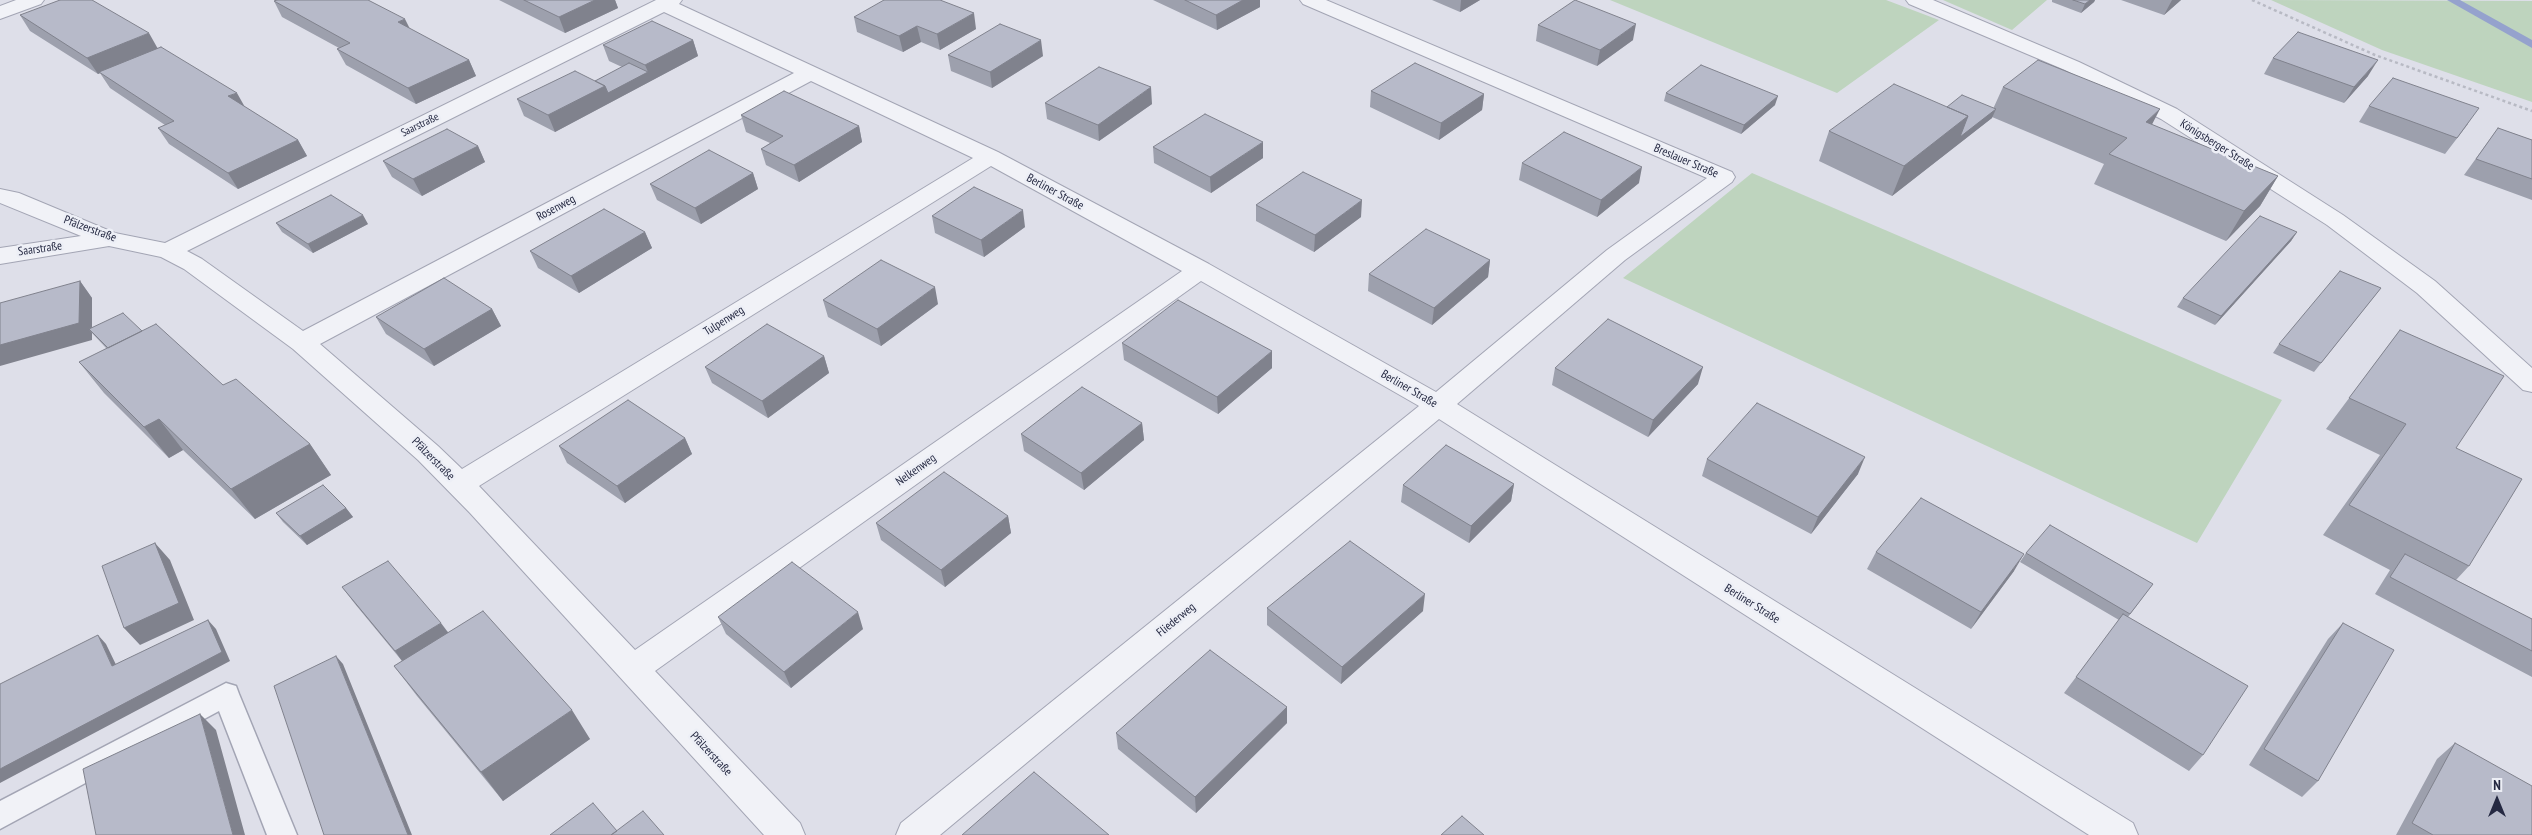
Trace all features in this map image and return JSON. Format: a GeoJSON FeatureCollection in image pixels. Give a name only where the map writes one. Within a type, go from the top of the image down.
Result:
{"type":"FeatureCollection","features":[{"type":"Feature","properties":{"kind":"street"},"geometry":{"type":"LineString","coordinates":[[0,13],[34,0]]}},
{"type":"Feature","properties":{"kind":"street","name":"Breslauer Straße"},"geometry":{"type":"LineString","coordinates":[[1310,0],[1724,177],[1616,255],[1438,405]]}},
{"type":"Feature","properties":{"kind":"street","name":"Königsberger Straße"},"geometry":{"type":"LineString","coordinates":[[1916,0],[2072,66],[2169,114],[2335,220],[2404,270],[2426,287],[2532,383]]}},
{"type":"Feature","properties":{"kind":"street","name":"Berliner Straße"},"geometry":{"type":"LineString","coordinates":[[668,2],[810,73],[990,158],[1200,270],[1438,405],[2120,835]]}},
{"type":"Feature","properties":{"kind":"street","name":"Saarstraße"},"geometry":{"type":"LineString","coordinates":[[168,251],[668,2]]}},
{"type":"Feature","properties":{"kind":"street","name":"Rosenweg"},"geometry":{"type":"LineString","coordinates":[[302,343],[810,73]]}},
{"type":"Feature","properties":{"kind":"street","name":"Tulpenweg"},"geometry":{"type":"LineString","coordinates":[[459,485],[990,158]]}},
{"type":"Feature","properties":{"kind":"street","name":"Pfälzerstraße"},"geometry":{"type":"LineString","coordinates":[[0,196],[11,198],[109,239],[168,251],[193,264],[302,343],[428,453],[480,504],[632,670],[788,835]]}},
{"type":"Feature","properties":{"kind":"street","name":"Saarstraße"},"geometry":{"type":"LineString","coordinates":[[0,256],[109,239]]}},
{"type":"Feature","properties":{"kind":"street","name":"Nelkenweg"},"geometry":{"type":"LineString","coordinates":[[632,670],[1200,270]]}},
{"type":"Feature","properties":{"kind":"street","name":"Fliederweg"},"geometry":{"type":"LineString","coordinates":[[914,835],[1438,405]]}},
{"type":"Feature","properties":{"kind":"lane"},"geometry":{"type":"LineString","coordinates":[[0,816],[226,694],[282,835]]}},
{"type":"Feature","properties":{"kind":"path"},"geometry":{"type":"LineString","coordinates":[[2252,0],[2376,56],[2532,112]]}},
{"type":"Feature","properties":{"kind":"green space"},"geometry":{"type":"Polygon","coordinates":[[[1610,0],[1886,0],[1939,20],[1837,93],[1610,0]]]}},
{"type":"Feature","properties":{"kind":"green space"},"geometry":{"type":"Polygon","coordinates":[[[1943,0],[2047,0],[2012,30],[1943,0]]]}},
{"type":"Feature","properties":{"kind":"green space"},"geometry":{"type":"Polygon","coordinates":[[[2271,0],[2532,1],[2532,102],[2382,50],[2271,0]]]}},
{"type":"Feature","properties":{"kind":"green space"},"geometry":{"type":"Polygon","coordinates":[[[1752,173],[2282,400],[2197,543],[1623,278],[1752,173]]]}},
{"type":"Feature","properties":{"kind":"building"},"geometry":{"type":"Polygon","coordinates":[[[60,0],[92,0],[149,33],[87,58],[20,15],[60,0]]]}},
{"type":"Feature","properties":{"kind":"building"},"geometry":{"type":"Polygon","coordinates":[[[368,0],[405,19],[398,22],[469,60],[408,88],[337,49],[350,43],[274,1],[368,0]]]}},
{"type":"Feature","properties":{"kind":"building"},"geometry":{"type":"Polygon","coordinates":[[[524,0],[595,0],[559,17],[524,0]]]}},
{"type":"Feature","properties":{"kind":"building"},"geometry":{"type":"Polygon","coordinates":[[[884,0],[940,0],[974,13],[937,34],[917,26],[899,36],[854,17],[884,0]]]}},
{"type":"Feature","properties":{"kind":"building"},"geometry":{"type":"Polygon","coordinates":[[[1185,0],[1243,0],[1216,15],[1185,0]]]}},
{"type":"Feature","properties":{"kind":"building"},"geometry":{"type":"Polygon","coordinates":[[[1575,0],[1636,24],[1600,50],[1538,25],[1575,0]]]}},
{"type":"Feature","properties":{"kind":"building"},"geometry":{"type":"Polygon","coordinates":[[[2073,0],[2090,0],[2085,4],[2073,0]]]}},
{"type":"Feature","properties":{"kind":"building"},"geometry":{"type":"Polygon","coordinates":[[[652,21],[693,40],[645,65],[603,45],[652,21]]]}},
{"type":"Feature","properties":{"kind":"building"},"geometry":{"type":"Polygon","coordinates":[[[1000,24],[1041,40],[990,72],[948,55],[1000,24]]]}},
{"type":"Feature","properties":{"kind":"building"},"geometry":{"type":"Polygon","coordinates":[[[2298,32],[2378,60],[2354,87],[2273,58],[2298,32]]]}},
{"type":"Feature","properties":{"kind":"building"},"geometry":{"type":"Polygon","coordinates":[[[161,47],[237,93],[228,96],[298,140],[228,173],[158,128],[174,121],[99,72],[161,47]]]}},
{"type":"Feature","properties":{"kind":"building"},"geometry":{"type":"Polygon","coordinates":[[[2038,60],[2160,109],[2146,122],[2278,176],[2244,211],[2109,154],[2127,138],[2003,87],[2038,60]]]}},
{"type":"Feature","properties":{"kind":"building"},"geometry":{"type":"Polygon","coordinates":[[[629,63],[648,72],[608,93],[605,86],[595,81],[629,63]]]}},
{"type":"Feature","properties":{"kind":"building"},"geometry":{"type":"Polygon","coordinates":[[[1415,63],[1484,94],[1441,123],[1371,91],[1415,63]]]}},
{"type":"Feature","properties":{"kind":"building"},"geometry":{"type":"Polygon","coordinates":[[[1701,65],[1778,96],[1744,125],[1666,93],[1701,65]]]}},
{"type":"Feature","properties":{"kind":"building"},"geometry":{"type":"Polygon","coordinates":[[[1099,67],[1151,87],[1098,125],[1045,103],[1099,67]]]}},
{"type":"Feature","properties":{"kind":"building"},"geometry":{"type":"Polygon","coordinates":[[[575,71],[605,86],[548,115],[517,99],[575,71]]]}},
{"type":"Feature","properties":{"kind":"building"},"geometry":{"type":"Polygon","coordinates":[[[2393,78],[2479,108],[2457,138],[2369,106],[2393,78]]]}},
{"type":"Feature","properties":{"kind":"building"},"geometry":{"type":"Polygon","coordinates":[[[1894,84],[1968,116],[1904,166],[1829,131],[1894,84]]]}},
{"type":"Feature","properties":{"kind":"building"},"geometry":{"type":"Polygon","coordinates":[[[784,91],[859,126],[794,165],[761,149],[783,136],[741,115],[784,91]]]}},
{"type":"Feature","properties":{"kind":"building"},"geometry":{"type":"Polygon","coordinates":[[[1962,95],[1996,109],[1960,137],[1968,116],[1947,107],[1962,95]]]}},
{"type":"Feature","properties":{"kind":"building"},"geometry":{"type":"Polygon","coordinates":[[[1205,114],[1263,142],[1210,177],[1153,147],[1205,114]]]}},
{"type":"Feature","properties":{"kind":"building"},"geometry":{"type":"Polygon","coordinates":[[[2498,128],[2532,140],[2532,179],[2476,159],[2498,128]]]}},
{"type":"Feature","properties":{"kind":"building"},"geometry":{"type":"Polygon","coordinates":[[[447,129],[478,146],[413,179],[383,161],[447,129]]]}},
{"type":"Feature","properties":{"kind":"building"},"geometry":{"type":"Polygon","coordinates":[[[1564,132],[1642,167],[1601,200],[1522,163],[1564,132]]]}},
{"type":"Feature","properties":{"kind":"building"},"geometry":{"type":"Polygon","coordinates":[[[709,150],[753,173],[695,208],[650,184],[709,150]]]}},
{"type":"Feature","properties":{"kind":"building"},"geometry":{"type":"Polygon","coordinates":[[[1303,172],[1362,200],[1315,235],[1256,205],[1303,172]]]}},
{"type":"Feature","properties":{"kind":"building"},"geometry":{"type":"Polygon","coordinates":[[[974,187],[1023,210],[981,240],[932,216],[974,187]]]}},
{"type":"Feature","properties":{"kind":"building"},"geometry":{"type":"Polygon","coordinates":[[[331,195],[363,215],[308,244],[276,223],[331,195]]]}},
{"type":"Feature","properties":{"kind":"building"},"geometry":{"type":"Polygon","coordinates":[[[604,209],[645,232],[571,276],[530,251],[604,209]]]}},
{"type":"Feature","properties":{"kind":"building"},"geometry":{"type":"Polygon","coordinates":[[[2260,216],[2297,232],[2221,316],[2183,298],[2260,216]]]}},
{"type":"Feature","properties":{"kind":"building"},"geometry":{"type":"Polygon","coordinates":[[[1426,229],[1490,260],[1434,308],[1369,274],[1426,229]]]}},
{"type":"Feature","properties":{"kind":"building"},"geometry":{"type":"Polygon","coordinates":[[[881,260],[935,287],[877,329],[823,300],[881,260]]]}},
{"type":"Feature","properties":{"kind":"building"},"geometry":{"type":"Polygon","coordinates":[[[2340,271],[2381,288],[2321,363],[2279,344],[2340,271]]]}},
{"type":"Feature","properties":{"kind":"building"},"geometry":{"type":"Polygon","coordinates":[[[444,278],[492,309],[424,349],[376,317],[444,278]]]}},
{"type":"Feature","properties":{"kind":"building"},"geometry":{"type":"Polygon","coordinates":[[[80,281],[79,323],[0,345],[0,303],[80,281]]]}},
{"type":"Feature","properties":{"kind":"building"},"geometry":{"type":"Polygon","coordinates":[[[1178,300],[1272,351],[1217,397],[1122,343],[1178,300]]]}},
{"type":"Feature","properties":{"kind":"building"},"geometry":{"type":"Polygon","coordinates":[[[123,313],[142,331],[108,348],[89,329],[123,313]]]}},
{"type":"Feature","properties":{"kind":"building"},"geometry":{"type":"Polygon","coordinates":[[[1608,319],[1703,367],[1653,420],[1555,368],[1608,319]]]}},
{"type":"Feature","properties":{"kind":"building"},"geometry":{"type":"Polygon","coordinates":[[[156,324],[223,385],[236,379],[310,444],[231,489],[159,419],[144,427],[79,362],[156,324]]]}},
{"type":"Feature","properties":{"kind":"building"},"geometry":{"type":"Polygon","coordinates":[[[767,324],[824,356],[762,401],[705,367],[767,324]]]}},
{"type":"Feature","properties":{"kind":"building"},"geometry":{"type":"Polygon","coordinates":[[[2400,330],[2504,376],[2456,448],[2522,479],[2469,566],[2349,505],[2406,424],[2349,398],[2400,330]]]}},
{"type":"Feature","properties":{"kind":"building"},"geometry":{"type":"Polygon","coordinates":[[[1082,387],[1142,423],[1081,473],[1021,434],[1082,387]]]}},
{"type":"Feature","properties":{"kind":"building"},"geometry":{"type":"Polygon","coordinates":[[[628,400],[685,438],[617,486],[559,446],[628,400]]]}},
{"type":"Feature","properties":{"kind":"building"},"geometry":{"type":"Polygon","coordinates":[[[1757,403],[1865,457],[1818,517],[1707,459],[1757,403]]]}},
{"type":"Feature","properties":{"kind":"building"},"geometry":{"type":"Polygon","coordinates":[[[1446,445],[1514,484],[1471,526],[1403,485],[1446,445]]]}},
{"type":"Feature","properties":{"kind":"building"},"geometry":{"type":"Polygon","coordinates":[[[944,472],[1008,516],[941,570],[876,523],[944,472]]]}},
{"type":"Feature","properties":{"kind":"building"},"geometry":{"type":"Polygon","coordinates":[[[323,485],[346,508],[300,536],[276,513],[323,485]]]}},
{"type":"Feature","properties":{"kind":"building"},"geometry":{"type":"Polygon","coordinates":[[[1921,498],[2024,554],[1981,612],[1876,552],[1921,498]]]}},
{"type":"Feature","properties":{"kind":"building"},"geometry":{"type":"Polygon","coordinates":[[[2050,525],[2153,584],[2130,614],[2026,553],[2050,525]]]}},
{"type":"Feature","properties":{"kind":"building"},"geometry":{"type":"Polygon","coordinates":[[[1350,541],[1425,594],[1342,667],[1267,608],[1350,541]]]}},
{"type":"Feature","properties":{"kind":"building"},"geometry":{"type":"Polygon","coordinates":[[[155,543],[179,603],[124,628],[102,566],[155,543]]]}},
{"type":"Feature","properties":{"kind":"building"},"geometry":{"type":"Polygon","coordinates":[[[2405,554],[2532,619],[2532,651],[2390,577],[2405,554]]]}},
{"type":"Feature","properties":{"kind":"building"},"geometry":{"type":"Polygon","coordinates":[[[388,561],[441,623],[395,651],[342,587],[388,561]]]}},
{"type":"Feature","properties":{"kind":"building"},"geometry":{"type":"Polygon","coordinates":[[[792,562],[858,612],[784,672],[718,617],[792,562]]]}},
{"type":"Feature","properties":{"kind":"building"},"geometry":{"type":"Polygon","coordinates":[[[483,611],[572,710],[481,772],[394,666],[483,611]]]}},
{"type":"Feature","properties":{"kind":"building"},"geometry":{"type":"Polygon","coordinates":[[[2123,614],[2248,686],[2203,755],[2076,677],[2123,614]]]}},
{"type":"Feature","properties":{"kind":"building"},"geometry":{"type":"Polygon","coordinates":[[[208,620],[222,652],[0,769],[0,684],[98,635],[112,666],[208,620]]]}},
{"type":"Feature","properties":{"kind":"building"},"geometry":{"type":"Polygon","coordinates":[[[2343,623],[2394,650],[2318,781],[2264,749],[2343,623]]]}},
{"type":"Feature","properties":{"kind":"building"},"geometry":{"type":"Polygon","coordinates":[[[1210,650],[1287,707],[1195,797],[1116,733],[1210,650]]]}},
{"type":"Feature","properties":{"kind":"building"},"geometry":{"type":"Polygon","coordinates":[[[336,656],[408,835],[324,835],[274,686],[336,656]]]}},
{"type":"Feature","properties":{"kind":"building"},"geometry":{"type":"Polygon","coordinates":[[[200,714],[233,835],[96,835],[83,769],[200,714]]]}},
{"type":"Feature","properties":{"kind":"building"},"geometry":{"type":"Polygon","coordinates":[[[2455,743],[2532,786],[2532,835],[2433,835],[2412,823],[2455,743]]]}},
{"type":"Feature","properties":{"kind":"building"},"geometry":{"type":"Polygon","coordinates":[[[1034,772],[1109,835],[962,835],[1034,772]]]}},
{"type":"Feature","properties":{"kind":"building"},"geometry":{"type":"Polygon","coordinates":[[[593,803],[617,831],[611,835],[550,835],[593,803]]]}},
{"type":"Feature","properties":{"kind":"building"},"geometry":{"type":"Polygon","coordinates":[[[643,811],[664,835],[611,835],[643,811]]]}},
{"type":"Feature","properties":{"kind":"building"},"geometry":{"type":"Polygon","coordinates":[[[1462,816],[1484,835],[1441,835],[1462,816]]]}},
{"type":"Feature","properties":{"kind":"waterway"},"geometry":{"type":"LineString","coordinates":[[2452,0],[2532,45]]}}]}
